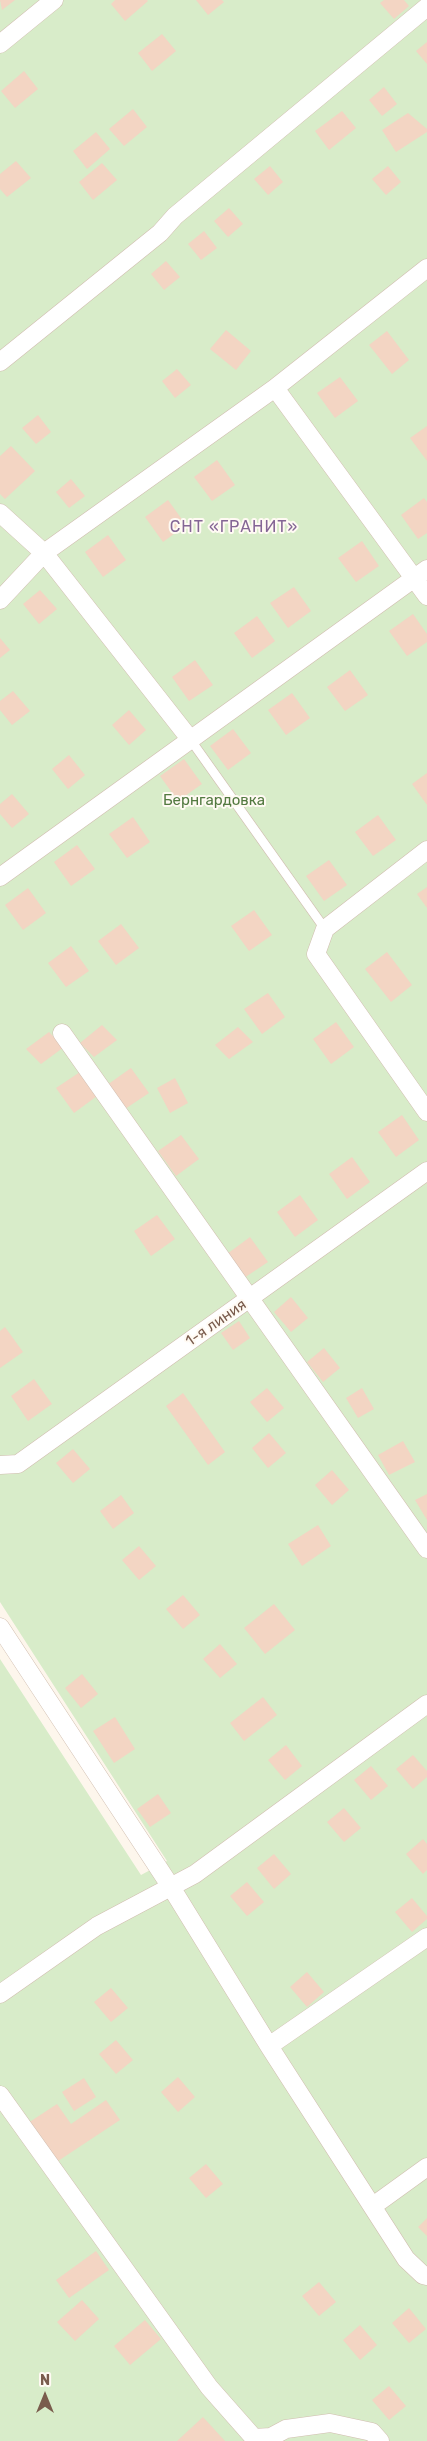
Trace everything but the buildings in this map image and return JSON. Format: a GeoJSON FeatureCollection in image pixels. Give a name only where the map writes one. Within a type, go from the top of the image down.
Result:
{"type":"FeatureCollection","features":[{"type":"Feature","properties":{"kind":"street"},"geometry":{"type":"LineString","coordinates":[[0,44],[54,0]]}},
{"type":"Feature","properties":{"kind":"street"},"geometry":{"type":"LineString","coordinates":[[0,362],[160,233],[175,216],[427,7]]}},
{"type":"Feature","properties":{"kind":"street"},"geometry":{"type":"LineString","coordinates":[[0,600],[44,553],[274,388],[427,268]]}},
{"type":"Feature","properties":{"kind":"street"},"geometry":{"type":"LineString","coordinates":[[274,388],[420,574],[427,596]]}},
{"type":"Feature","properties":{"kind":"street"},"geometry":{"type":"LineString","coordinates":[[0,513],[44,553],[190,739]]}},
{"type":"Feature","properties":{"kind":"street"},"geometry":{"type":"LineString","coordinates":[[0,876],[420,574]]}},
{"type":"Feature","properties":{"kind":"street"},"geometry":{"type":"LineString","coordinates":[[427,850],[325,929],[316,954],[427,1112]]}},
{"type":"Feature","properties":{"kind":"street"},"geometry":{"type":"LineString","coordinates":[[62,1033],[427,1549]]}},
{"type":"Feature","properties":{"kind":"street","name":"1-я линия"},"geometry":{"type":"LineString","coordinates":[[0,1465],[18,1464],[427,1171]]}},
{"type":"Feature","properties":{"kind":"street"},"geometry":{"type":"LineString","coordinates":[[0,1627],[171,1887],[269,2046],[406,2259],[423,2275],[427,2276]]}},
{"type":"Feature","properties":{"kind":"street"},"geometry":{"type":"LineString","coordinates":[[0,1994],[97,1926],[195,1874],[427,1704]]}},
{"type":"Feature","properties":{"kind":"street"},"geometry":{"type":"LineString","coordinates":[[269,2046],[427,1937]]}},
{"type":"Feature","properties":{"kind":"street"},"geometry":{"type":"LineString","coordinates":[[0,2095],[209,2387],[254,2438],[271,2437],[286,2429],[330,2423],[372,2432],[380,2441]]}},
{"type":"Feature","properties":{"kind":"street"},"geometry":{"type":"LineString","coordinates":[[373,2206],[427,2168]]}},
{"type":"Feature","properties":{"kind":"lane"},"geometry":{"type":"LineString","coordinates":[[190,739],[325,929]]}},
{"type":"Feature","properties":{"kind":"green space","name":"Бернгардовка"},"geometry":{"type":"Polygon","coordinates":[[[0,0],[427,0],[427,2441],[0,2441],[0,1659],[141,1875],[167,1861],[0,1602],[0,0]]]}},
{"type":"Feature","properties":{"kind":"district","name":"СНТ «ГРАНИТ»"},"geometry":{"type":"Point","coordinates":[234,527]}}]}
